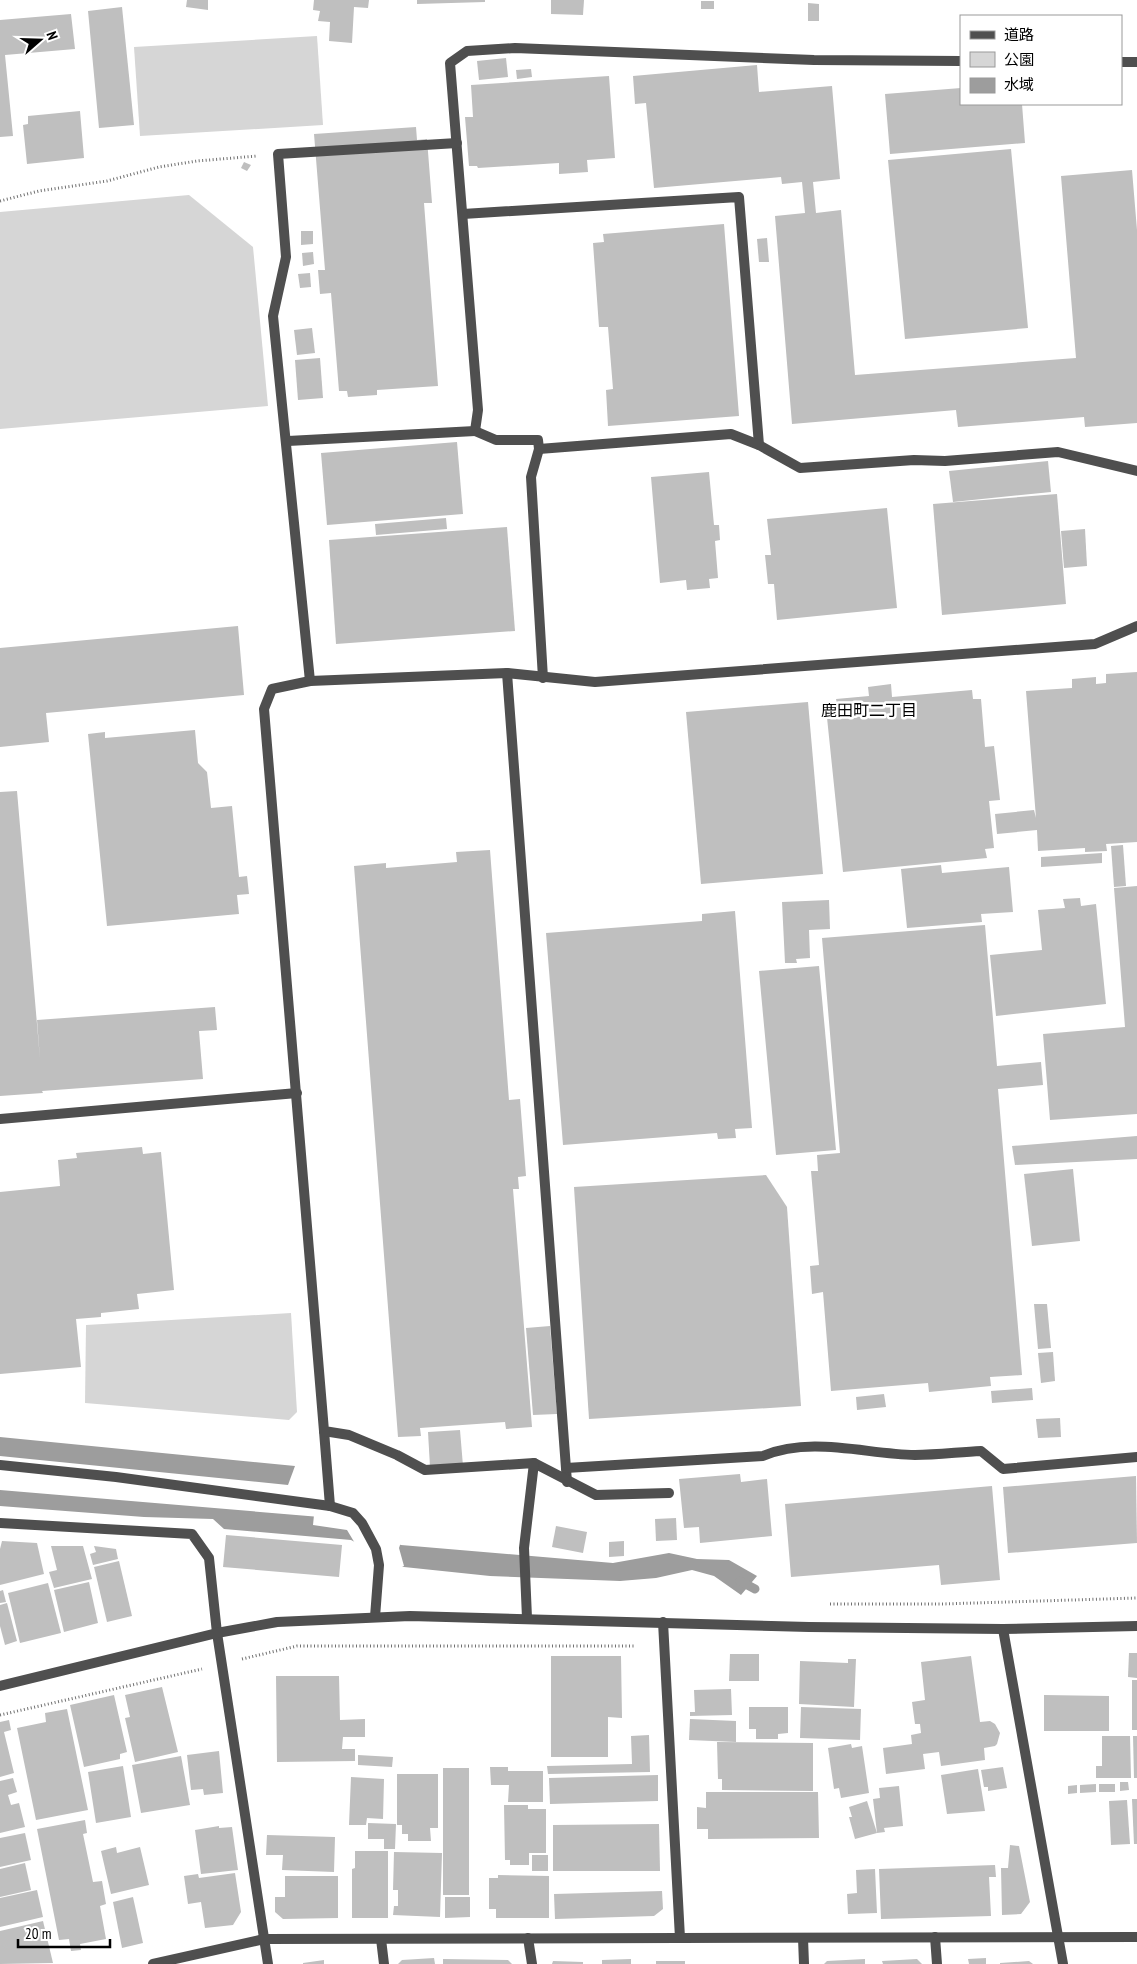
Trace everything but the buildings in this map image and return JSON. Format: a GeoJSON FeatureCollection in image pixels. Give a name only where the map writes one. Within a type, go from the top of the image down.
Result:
{"type":"FeatureCollection","features":[{"type":"Feature","properties":{"kind":"street"},"geometry":{"type":"LineString","coordinates":[[474,431],[478,410],[450,63],[467,51],[515,48],[814,60],[960,61]]}},
{"type":"Feature","properties":{"kind":"street"},"geometry":{"type":"LineString","coordinates":[[1122,62],[1137,62]]}},
{"type":"Feature","properties":{"kind":"street"},"geometry":{"type":"LineString","coordinates":[[310,681],[288,441],[273,316],[286,257],[278,154],[457,142]]}},
{"type":"Feature","properties":{"kind":"street"},"geometry":{"type":"LineString","coordinates":[[463,214],[739,197],[759,445]]}},
{"type":"Feature","properties":{"kind":"street"},"geometry":{"type":"LineString","coordinates":[[288,441],[474,431],[496,440],[538,440],[539,449],[531,477],[543,678]]}},
{"type":"Feature","properties":{"kind":"street"},"geometry":{"type":"LineString","coordinates":[[539,449],[731,434],[759,445],[800,468],[914,460],[945,461],[1058,452],[1137,470]]}},
{"type":"Feature","properties":{"kind":"street"},"geometry":{"type":"LineString","coordinates":[[330,1506],[264,709],[272,689],[310,681],[507,673],[595,682],[1095,644],[1137,626]]}},
{"type":"Feature","properties":{"kind":"street"},"geometry":{"type":"LineString","coordinates":[[507,673],[567,1482]]}},
{"type":"Feature","properties":{"kind":"street"},"geometry":{"type":"LineString","coordinates":[[0,1119],[297,1093]]}},
{"type":"Feature","properties":{"kind":"street"},"geometry":{"type":"LineString","coordinates":[[324,1431],[357,1438],[397,1455],[425,1470],[534,1463],[567,1482],[596,1495],[669,1493]]}},
{"type":"Feature","properties":{"kind":"street"},"geometry":{"type":"LineString","coordinates":[[566,1468],[763,1456],[781,1448],[811,1446],[916,1455],[981,1451],[1003,1468],[1137,1457]]}},
{"type":"Feature","properties":{"kind":"street"},"geometry":{"type":"LineString","coordinates":[[527,1618],[524,1548],[534,1463]]}},
{"type":"Feature","properties":{"kind":"street"},"geometry":{"type":"LineString","coordinates":[[0,1465],[116,1477],[330,1506],[353,1513],[371,1536],[376,1549],[379,1565],[376,1617]]}},
{"type":"Feature","properties":{"kind":"street"},"geometry":{"type":"LineString","coordinates":[[0,1523],[192,1534],[208,1558],[217,1633],[268,1964]]}},
{"type":"Feature","properties":{"kind":"street"},"geometry":{"type":"LineString","coordinates":[[0,1686],[217,1633],[277,1622],[376,1617],[527,1618],[809,1627],[1003,1629],[1137,1626]]}},
{"type":"Feature","properties":{"kind":"street"},"geometry":{"type":"LineString","coordinates":[[663,1622],[680,1938]]}},
{"type":"Feature","properties":{"kind":"street"},"geometry":{"type":"LineString","coordinates":[[1003,1629],[1063,1964]]}},
{"type":"Feature","properties":{"kind":"street"},"geometry":{"type":"LineString","coordinates":[[153,1964],[264,1939],[1137,1937]]}},
{"type":"Feature","properties":{"kind":"street"},"geometry":{"type":"LineString","coordinates":[[528,1938],[532,1964]]}},
{"type":"Feature","properties":{"kind":"street"},"geometry":{"type":"LineString","coordinates":[[803,1938],[804,1964]]}},
{"type":"Feature","properties":{"kind":"street"},"geometry":{"type":"LineString","coordinates":[[935,1938],[937,1964]]}},
{"type":"Feature","properties":{"kind":"street"},"geometry":{"type":"LineString","coordinates":[[381,1939],[384,1964]]}},
{"type":"Feature","properties":{"kind":"path"},"geometry":{"type":"LineString","coordinates":[[0,201],[39,191],[107,181],[159,167],[197,161],[278,154]]}},
{"type":"Feature","properties":{"kind":"path"},"geometry":{"type":"LineString","coordinates":[[820,1604],[942,1604],[1137,1598]]}},
{"type":"Feature","properties":{"kind":"path"},"geometry":{"type":"LineString","coordinates":[[0,1715],[297,1646],[664,1646]]}},
{"type":"Feature","properties":{"kind":"green space"},"geometry":{"type":"Polygon","coordinates":[[[317,36],[323,125],[140,136],[134,47],[317,36]]]}},
{"type":"Feature","properties":{"kind":"green space"},"geometry":{"type":"Polygon","coordinates":[[[189,195],[253,247],[268,406],[0,429],[0,212],[189,195]]]}},
{"type":"Feature","properties":{"kind":"green space"},"geometry":{"type":"Polygon","coordinates":[[[291,1313],[297,1412],[289,1420],[85,1403],[86,1325],[291,1313]]]}},
{"type":"Feature","properties":{"kind":"water"},"geometry":{"type":"Polygon","coordinates":[[[0,1437],[295,1466],[288,1485],[0,1456],[0,1437]]]}},
{"type":"Feature","properties":{"kind":"water"},"geometry":{"type":"Polygon","coordinates":[[[0,1490],[344,1519],[401,1545],[613,1563],[669,1553],[697,1559],[729,1560],[757,1576],[741,1595],[714,1576],[692,1570],[656,1578],[620,1581],[490,1576],[404,1567],[351,1540],[224,1529],[213,1519],[144,1517],[0,1506],[0,1490]]]}},
{"type":"Feature","properties":{"kind":"pier"},"geometry":{"type":"Polygon","coordinates":[[[323,1514],[357,1520],[401,1542],[399,1548],[404,1566],[398,1566],[356,1545],[347,1530],[313,1525],[314,1515],[323,1514]]]}},
{"type":"Feature","properties":{"kind":"waterway"},"geometry":{"type":"LineString","coordinates":[[740,1581],[755,1589]]}},
{"type":"Feature","properties":{"kind":"district","name":"鹿田町二丁目"},"geometry":{"type":"Point","coordinates":[869,710]}}]}
